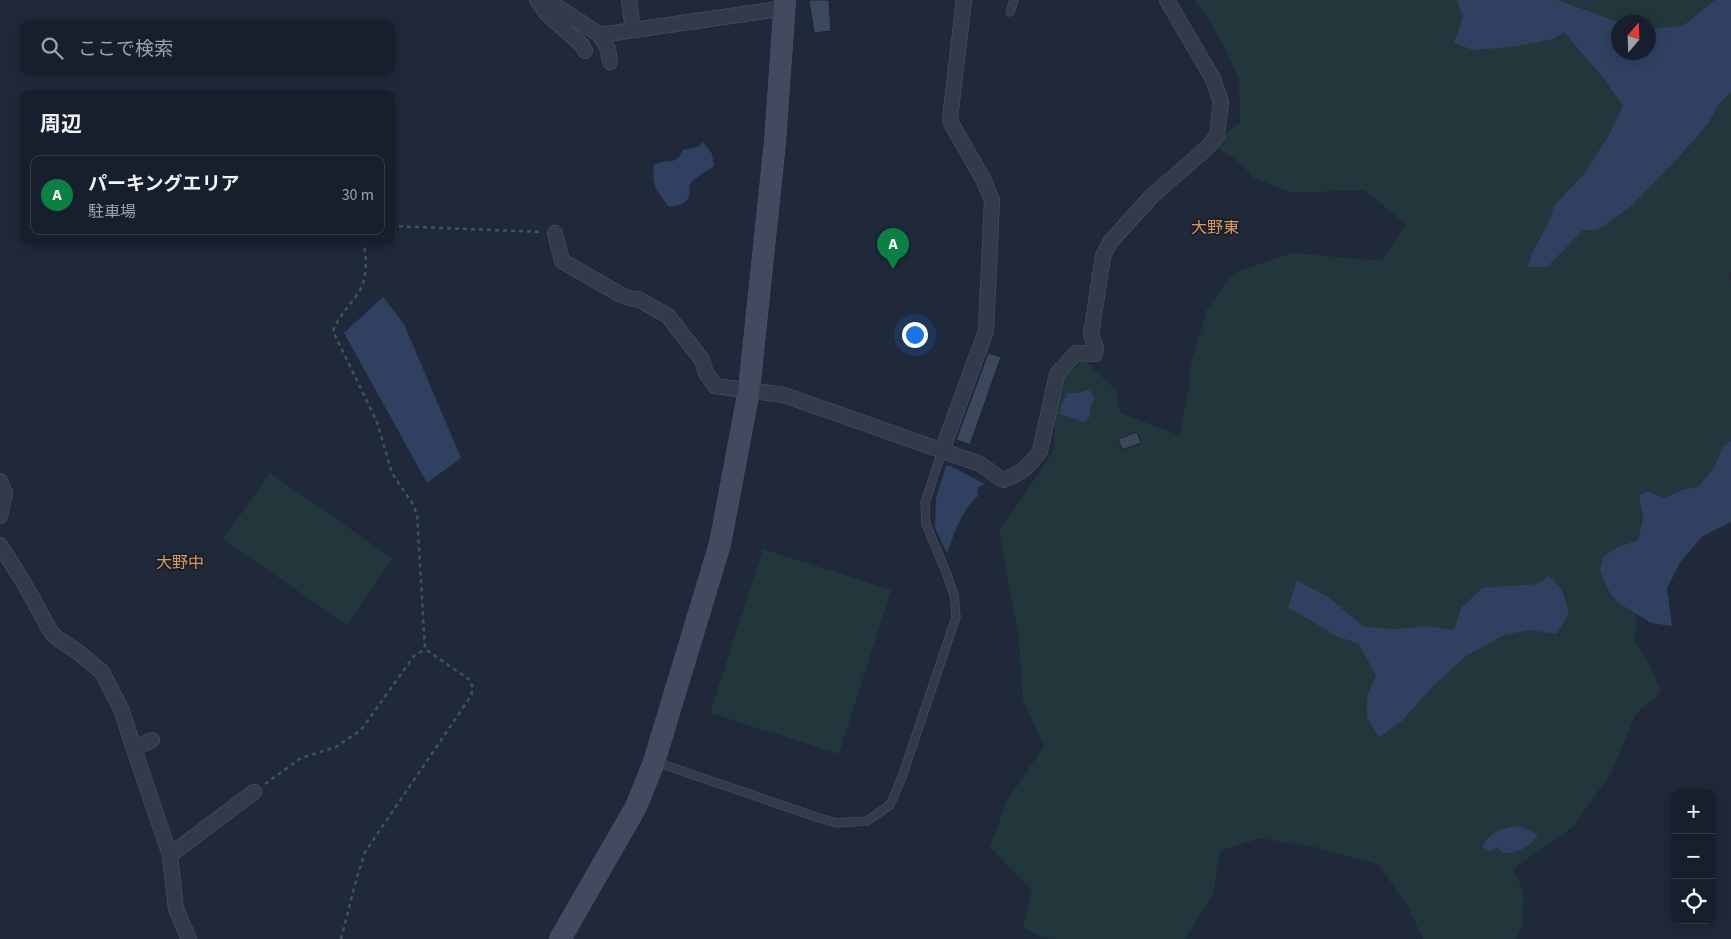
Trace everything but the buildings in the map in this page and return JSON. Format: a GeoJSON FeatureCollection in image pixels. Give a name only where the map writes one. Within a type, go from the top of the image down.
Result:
{"type":"FeatureCollection","features":[{"type":"Feature","properties":{"kind":"street"},"geometry":{"type":"LineString","coordinates":[[629,0],[634,30]]}},
{"type":"Feature","properties":{"kind":"street"},"geometry":{"type":"LineString","coordinates":[[942,451],[986,331],[992,200],[983,179],[950,118],[964,0]]}},
{"type":"Feature","properties":{"kind":"street"},"geometry":{"type":"LineString","coordinates":[[555,233],[562,260],[621,295],[638,299],[668,316],[702,360],[706,373],[715,386],[784,395],[980,464],[1003,480],[1015,476],[1032,462],[1040,451],[1057,374],[1076,353],[1095,354],[1096,348],[1091,336],[1104,256],[1110,242],[1152,196],[1209,146],[1217,135],[1221,102],[1213,79],[1167,0]]}},
{"type":"Feature","properties":{"kind":"street"},"geometry":{"type":"LineString","coordinates":[[539,2],[553,4],[600,35],[608,49],[610,62]]}},
{"type":"Feature","properties":{"kind":"street"},"geometry":{"type":"LineString","coordinates":[[539,2],[546,13],[582,44],[585,51]]}},
{"type":"Feature","properties":{"kind":"street"},"geometry":{"type":"LineString","coordinates":[[560,939],[636,807],[654,762],[720,544],[749,390],[775,142],[785,4],[600,35]]}},
{"type":"Feature","properties":{"kind":"street"},"geometry":{"type":"LineString","coordinates":[[0,481],[5,493],[0,516]]}},
{"type":"Feature","properties":{"kind":"street"},"geometry":{"type":"LineString","coordinates":[[0,545],[51,632],[56,638],[78,652],[102,672],[122,711],[170,855],[176,909],[189,939]]}},
{"type":"Feature","properties":{"kind":"street"},"geometry":{"type":"LineString","coordinates":[[134,749],[152,740]]}},
{"type":"Feature","properties":{"kind":"street"},"geometry":{"type":"LineString","coordinates":[[170,855],[254,792]]}},
{"type":"Feature","properties":{"kind":"lane"},"geometry":{"type":"LineString","coordinates":[[1010,12],[1014,0]]}},
{"type":"Feature","properties":{"kind":"lane"},"geometry":{"type":"LineString","coordinates":[[654,762],[837,823],[867,822],[890,805],[902,777],[956,617],[954,595],[926,524],[925,503],[942,451]]}},
{"type":"Feature","properties":{"kind":"path"},"geometry":{"type":"LineString","coordinates":[[395,226],[555,233]]}},
{"type":"Feature","properties":{"kind":"path"},"geometry":{"type":"LineString","coordinates":[[364,245],[367,255],[364,277],[359,293],[337,320],[333,331],[376,422],[392,473],[417,514],[426,649]]}},
{"type":"Feature","properties":{"kind":"path"},"geometry":{"type":"LineString","coordinates":[[254,792],[302,758],[336,747],[361,730],[414,656],[426,649]]}},
{"type":"Feature","properties":{"kind":"path"},"geometry":{"type":"LineString","coordinates":[[341,939],[366,852],[471,696],[470,680],[426,649]]}},
{"type":"Feature","properties":{"kind":"green space"},"geometry":{"type":"Polygon","coordinates":[[[1194,0],[1731,0],[1731,272],[1729,274],[1731,285],[1731,441],[1721,449],[1715,466],[1699,486],[1682,490],[1664,498],[1647,491],[1638,540],[1618,547],[1617,602],[1636,613],[1637,627],[1633,639],[1650,665],[1661,692],[1636,714],[1611,773],[1573,827],[1513,869],[1524,892],[1522,928],[1516,939],[1423,939],[1409,909],[1379,865],[1314,847],[1260,838],[1220,851],[1213,894],[1185,939],[1054,939],[1042,937],[1023,927],[1032,890],[990,847],[1006,802],[1044,746],[1023,700],[1019,639],[999,532],[1054,450],[1055,414],[1063,377],[1084,360],[1116,390],[1120,413],[1179,435],[1188,393],[1191,364],[1207,309],[1235,272],[1292,253],[1382,261],[1406,224],[1364,190],[1292,193],[1252,177],[1243,165],[1215,146],[1225,134],[1240,122],[1239,79],[1225,48],[1208,18],[1194,0]]]}},
{"type":"Feature","properties":{"kind":"green space"},"geometry":{"type":"Polygon","coordinates":[[[270,473],[392,558],[347,625],[223,539],[270,473]]]}},
{"type":"Feature","properties":{"kind":"green space"},"geometry":{"type":"Polygon","coordinates":[[[763,549],[891,590],[839,754],[710,713],[763,549]]]}},
{"type":"Feature","properties":{"kind":"water"},"geometry":{"type":"Polygon","coordinates":[[[1457,0],[1557,0],[1611,19],[1611,60],[1656,60],[1656,28],[1683,26],[1715,0],[1731,0],[1731,92],[1718,105],[1708,124],[1629,208],[1597,230],[1583,230],[1547,267],[1528,267],[1532,253],[1548,224],[1554,206],[1584,174],[1609,135],[1623,106],[1605,80],[1564,32],[1553,39],[1512,47],[1473,50],[1454,43],[1463,17],[1457,0]]]}},
{"type":"Feature","properties":{"kind":"water"},"geometry":{"type":"Polygon","coordinates":[[[703,142],[712,154],[714,166],[691,183],[686,201],[669,207],[654,183],[654,165],[674,161],[683,150],[698,147],[703,142]]]}},
{"type":"Feature","properties":{"kind":"water"},"geometry":{"type":"Polygon","coordinates":[[[383,297],[404,324],[461,458],[427,483],[344,333],[383,297]]]}},
{"type":"Feature","properties":{"kind":"water"},"geometry":{"type":"Polygon","coordinates":[[[1089,390],[1095,398],[1091,405],[1089,418],[1084,422],[1060,414],[1061,405],[1068,393],[1089,390]]]}},
{"type":"Feature","properties":{"kind":"water"},"geometry":{"type":"Polygon","coordinates":[[[1731,441],[1731,522],[1703,536],[1681,561],[1667,588],[1672,626],[1651,623],[1617,602],[1607,588],[1600,570],[1603,557],[1618,547],[1638,540],[1643,517],[1639,496],[1647,491],[1664,498],[1682,490],[1699,486],[1715,466],[1721,449],[1731,441]]]}},
{"type":"Feature","properties":{"kind":"water"},"geometry":{"type":"Polygon","coordinates":[[[946,466],[950,466],[985,484],[979,487],[977,491],[978,496],[972,501],[963,515],[947,553],[935,528],[936,498],[946,466]]]}},
{"type":"Feature","properties":{"kind":"water"},"geometry":{"type":"Polygon","coordinates":[[[1549,576],[1562,590],[1569,613],[1557,634],[1529,630],[1504,635],[1466,656],[1432,687],[1402,721],[1379,737],[1367,717],[1367,697],[1376,675],[1358,643],[1338,637],[1288,607],[1297,581],[1328,597],[1364,627],[1397,629],[1427,626],[1454,630],[1461,608],[1482,588],[1538,584],[1549,576]]]}},
{"type":"Feature","properties":{"kind":"water"},"geometry":{"type":"Polygon","coordinates":[[[1518,826],[1538,834],[1532,842],[1513,852],[1503,853],[1497,847],[1489,851],[1483,847],[1493,834],[1518,826]]]}},
{"type":"Feature","properties":{"kind":"place","name":"パーキングエリア"},"geometry":{"type":"Point","coordinates":[893,269]}},
{"type":"Feature","properties":{"kind":"district","name":"大野東"},"geometry":{"type":"Point","coordinates":[1215,228]}},
{"type":"Feature","properties":{"kind":"district","name":"大野中"},"geometry":{"type":"Point","coordinates":[180,563]}}]}
